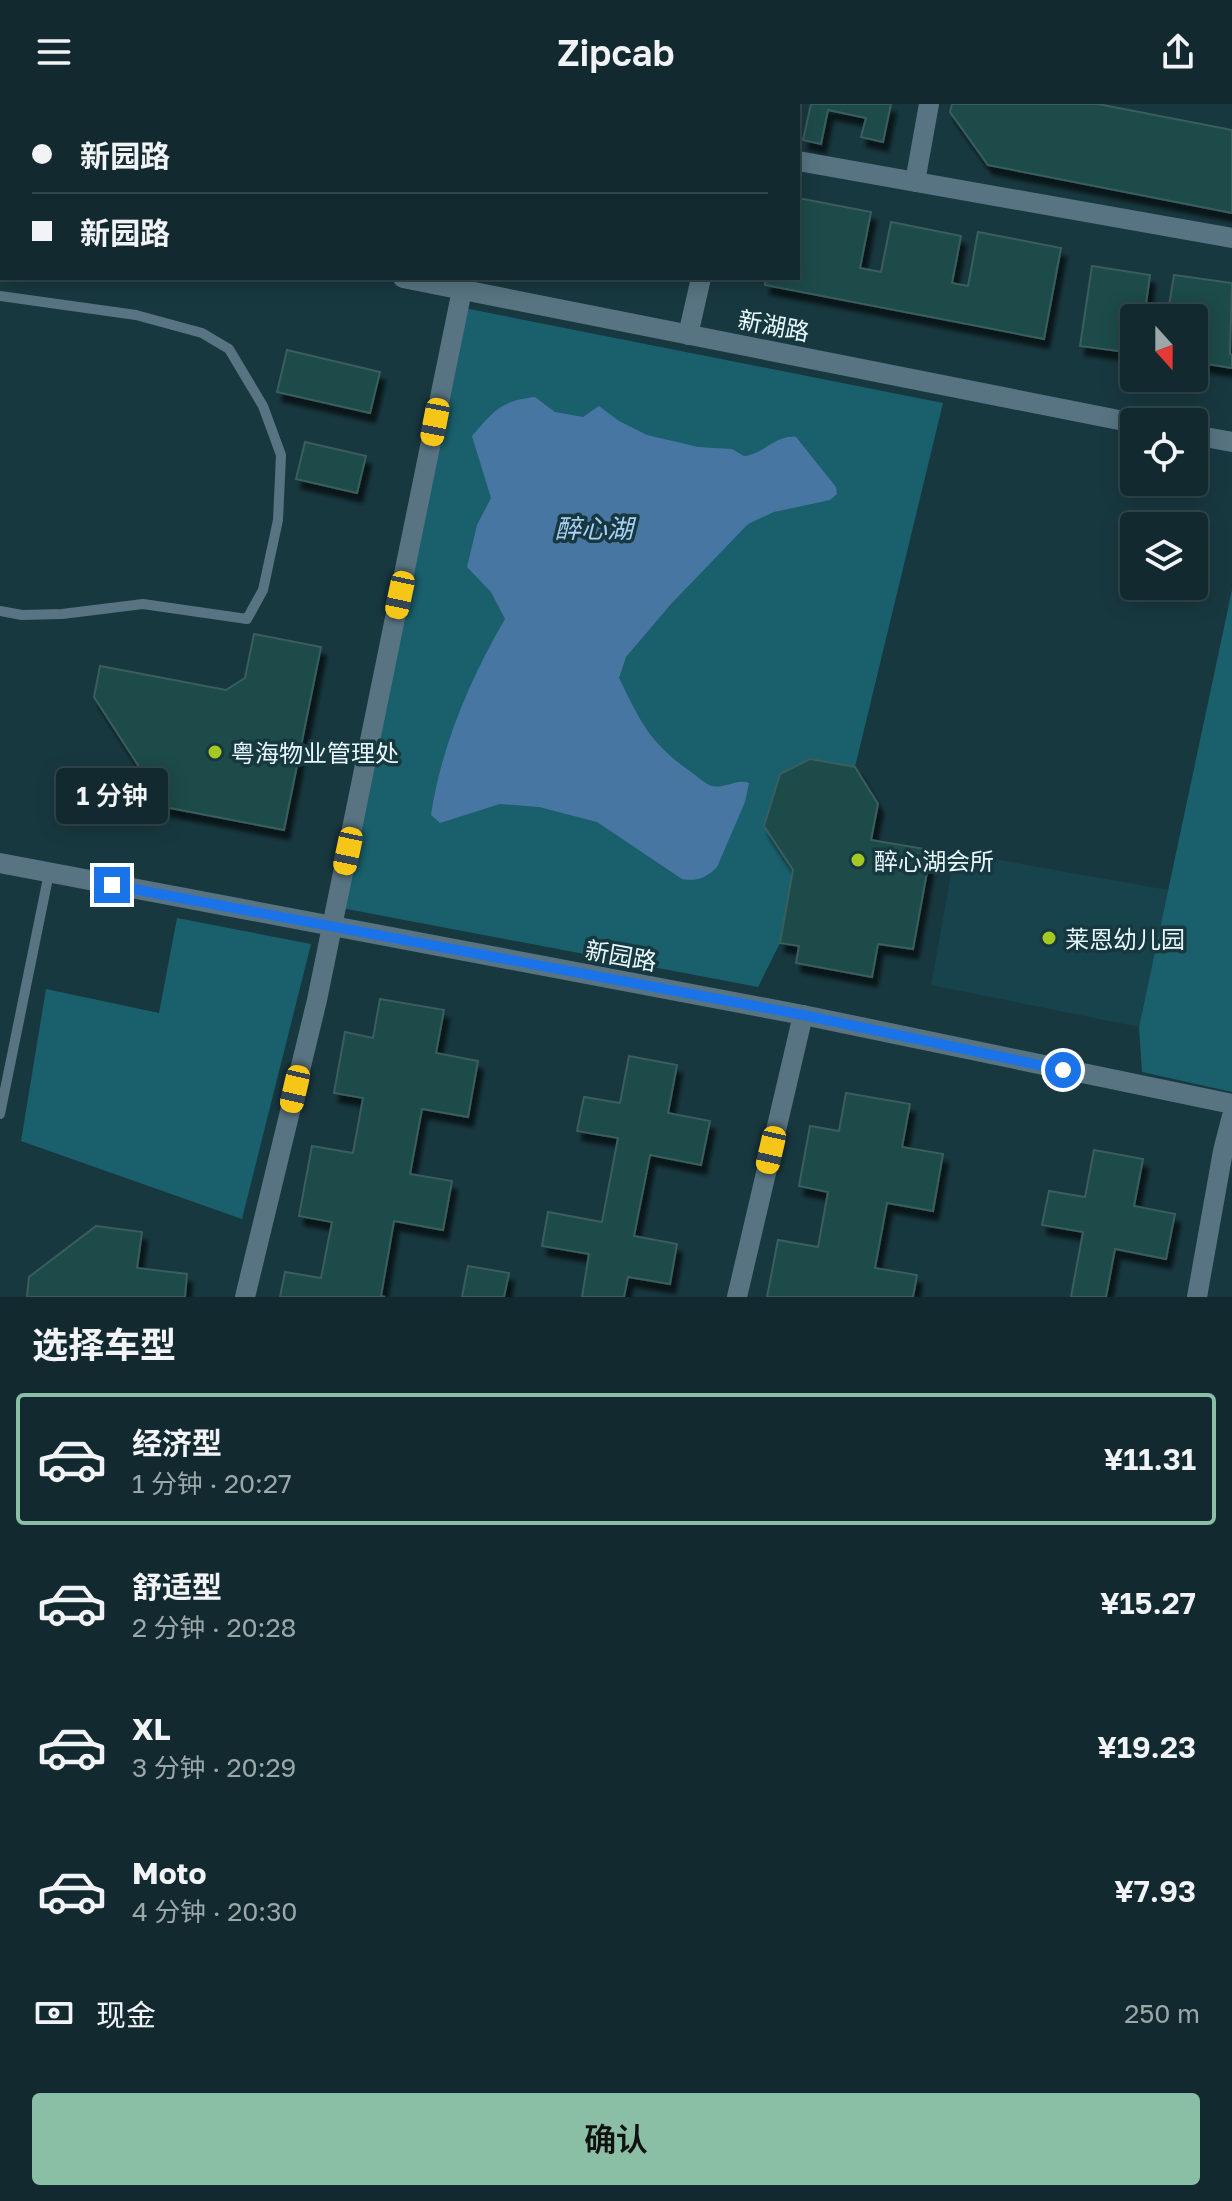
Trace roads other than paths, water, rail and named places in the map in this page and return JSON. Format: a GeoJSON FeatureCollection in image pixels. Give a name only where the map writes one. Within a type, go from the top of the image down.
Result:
{"type":"FeatureCollection","features":[{"type":"Feature","properties":{"kind":"street"},"geometry":{"type":"LineString","coordinates":[[915,182],[929,104]]}},
{"type":"Feature","properties":{"kind":"street"},"geometry":{"type":"LineString","coordinates":[[800,161],[1232,238]]}},
{"type":"Feature","properties":{"kind":"street","name":"新湖路"},"geometry":{"type":"LineString","coordinates":[[413,280],[1120,420]]}},
{"type":"Feature","properties":{"kind":"street"},"geometry":{"type":"LineString","coordinates":[[688,335],[701,280]]}},
{"type":"Feature","properties":{"kind":"street"},"geometry":{"type":"LineString","coordinates":[[245,1297],[317,1000],[462,290]]}},
{"type":"Feature","properties":{"kind":"street"},"geometry":{"type":"LineString","coordinates":[[1208,438],[1232,442]]}},
{"type":"Feature","properties":{"kind":"street","name":"新园路"},"geometry":{"type":"LineString","coordinates":[[0,863],[803,1015],[1232,1104]]}},
{"type":"Feature","properties":{"kind":"street"},"geometry":{"type":"LineString","coordinates":[[737,1297],[803,1015]]}},
{"type":"Feature","properties":{"kind":"street"},"geometry":{"type":"LineString","coordinates":[[1197,1297],[1232,1116]]}},
{"type":"Feature","properties":{"kind":"lane"},"geometry":{"type":"LineString","coordinates":[[0,296],[136,315],[202,333],[229,349],[263,406],[281,455],[278,520],[263,590],[247,619],[143,604],[62,614],[22,615],[0,611]]}},
{"type":"Feature","properties":{"kind":"lane"},"geometry":{"type":"LineString","coordinates":[[0,1114],[4,1075],[49,873]]}},
{"type":"Feature","properties":{"kind":"water","name":"醉心湖"},"geometry":{"type":"Polygon","coordinates":[[[535,397],[555,412],[583,417],[599,406],[619,421],[647,435],[698,447],[732,449],[744,456],[782,439],[796,437],[836,487],[837,494],[830,500],[774,512],[748,524],[671,604],[626,657],[619,678],[655,741],[709,785],[749,783],[745,802],[717,867],[701,878],[682,879],[597,822],[539,807],[500,804],[440,823],[431,815],[442,764],[459,714],[480,665],[505,619],[491,592],[467,567],[477,525],[491,498],[472,436],[505,405],[535,397]]]}},
{"type":"Feature","properties":{"kind":"place","name":"粤海物业管理处"},"geometry":{"type":"Point","coordinates":[215,752]}},
{"type":"Feature","properties":{"kind":"place","name":"醉心湖会所"},"geometry":{"type":"Point","coordinates":[858,860]}},
{"type":"Feature","properties":{"kind":"place","name":"莱恩幼儿园"},"geometry":{"type":"Point","coordinates":[1049,938]}}]}
